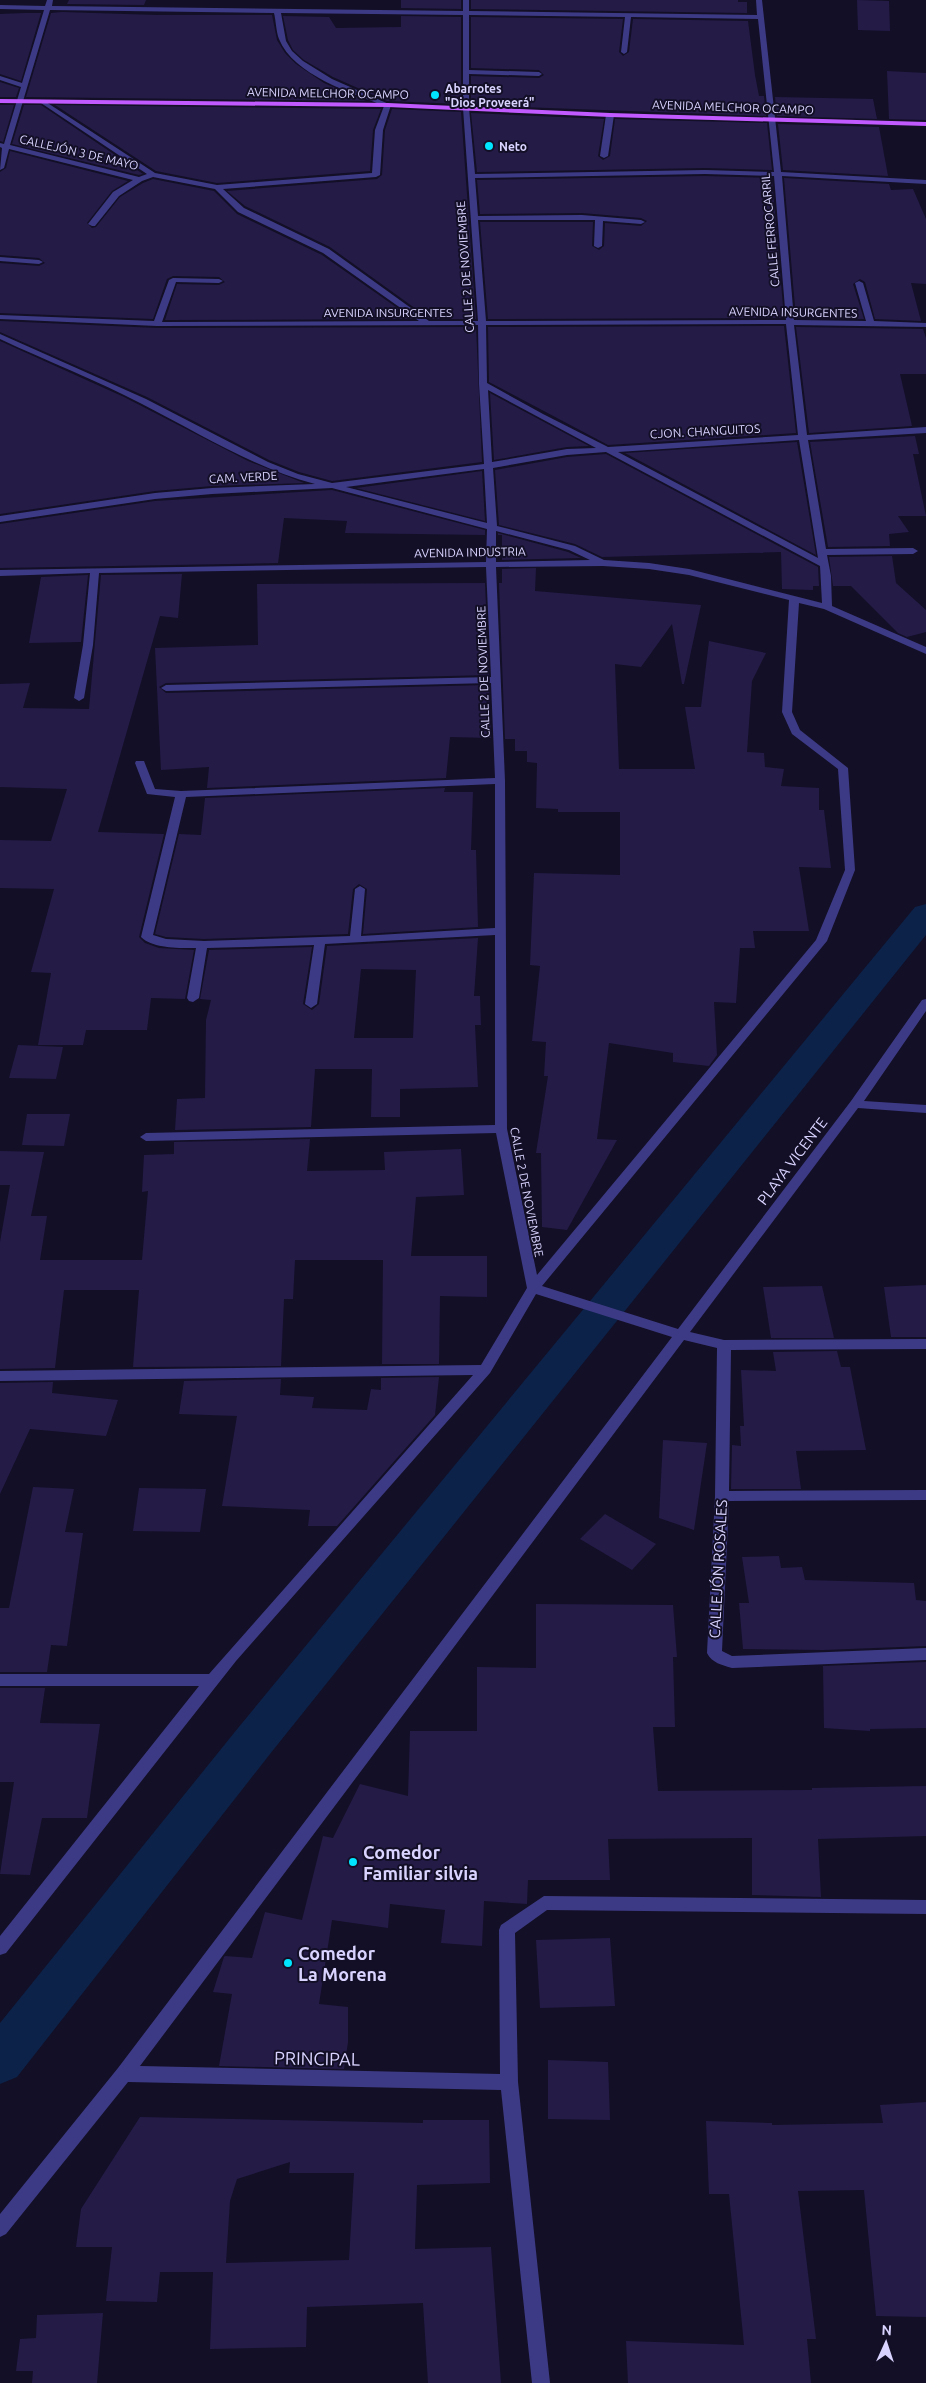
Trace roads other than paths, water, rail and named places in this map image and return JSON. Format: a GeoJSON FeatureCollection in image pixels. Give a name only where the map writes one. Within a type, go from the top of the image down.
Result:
{"type":"FeatureCollection","features":[{"type":"Feature","properties":{"kind":"main road","name":"AVENIDA MELCHOR OCAMPO"},"geometry":{"type":"LineString","coordinates":[[0,101],[388,105],[610,115],[926,124]]}},
{"type":"Feature","properties":{"kind":"street"},"geometry":{"type":"LineString","coordinates":[[242,0],[246,10]]}},
{"type":"Feature","properties":{"kind":"street","name":"CALLE 2 DE NOVIEMBRE"},"geometry":{"type":"LineString","coordinates":[[466,0],[466,108],[482,323],[487,466],[492,526],[491,565],[500,781],[501,1129],[533,1288]]}},
{"type":"Feature","properties":{"kind":"street","name":"CALLE FERROCARRIL"},"geometry":{"type":"LineString","coordinates":[[758,0],[778,174],[790,322],[803,438],[824,566],[826,607]]}},
{"type":"Feature","properties":{"kind":"street"},"geometry":{"type":"LineString","coordinates":[[0,168],[4,146],[20,102],[49,4]]}},
{"type":"Feature","properties":{"kind":"street"},"geometry":{"type":"LineString","coordinates":[[0,7],[49,4],[277,11],[760,16]]}},
{"type":"Feature","properties":{"kind":"street"},"geometry":{"type":"LineString","coordinates":[[43,102],[153,175],[217,187],[376,175],[379,130],[388,105],[304,66],[290,53],[283,41],[277,11]]}},
{"type":"Feature","properties":{"kind":"street"},"geometry":{"type":"LineString","coordinates":[[624,52],[628,16]]}},
{"type":"Feature","properties":{"kind":"street"},"geometry":{"type":"LineString","coordinates":[[466,72],[539,74]]}},
{"type":"Feature","properties":{"kind":"street"},"geometry":{"type":"LineString","coordinates":[[0,78],[24,86]]}},
{"type":"Feature","properties":{"kind":"street"},"geometry":{"type":"LineString","coordinates":[[604,156],[610,115]]}},
{"type":"Feature","properties":{"kind":"street","name":"CALLEJÓN 3 DE MAYO"},"geometry":{"type":"LineString","coordinates":[[4,146],[139,179],[153,175]]}},
{"type":"Feature","properties":{"kind":"street"},"geometry":{"type":"LineString","coordinates":[[471,176],[705,172],[926,182]]}},
{"type":"Feature","properties":{"kind":"street"},"geometry":{"type":"LineString","coordinates":[[92,224],[116,194],[139,179]]}},
{"type":"Feature","properties":{"kind":"street"},"geometry":{"type":"LineString","coordinates":[[217,187],[241,210],[326,251],[426,322]]}},
{"type":"Feature","properties":{"kind":"street"},"geometry":{"type":"LineString","coordinates":[[475,218],[598,218],[641,222]]}},
{"type":"Feature","properties":{"kind":"street"},"geometry":{"type":"LineString","coordinates":[[598,218],[598,246]]}},
{"type":"Feature","properties":{"kind":"street"},"geometry":{"type":"LineString","coordinates":[[0,259],[40,262]]}},
{"type":"Feature","properties":{"kind":"street"},"geometry":{"type":"LineString","coordinates":[[157,324],[173,280],[219,281]]}},
{"type":"Feature","properties":{"kind":"street"},"geometry":{"type":"LineString","coordinates":[[859,283],[870,325]]}},
{"type":"Feature","properties":{"kind":"street","name":"AVENIDA INSURGENTES"},"geometry":{"type":"LineString","coordinates":[[0,317],[157,324],[790,322],[926,325]]}},
{"type":"Feature","properties":{"kind":"street"},"geometry":{"type":"LineString","coordinates":[[0,336],[143,401],[265,464],[329,486],[492,526],[572,548],[603,563]]}},
{"type":"Feature","properties":{"kind":"street"},"geometry":{"type":"LineString","coordinates":[[483,384],[540,416],[608,449],[824,566]]}},
{"type":"Feature","properties":{"kind":"street","name":"CJON. CHANGUITOS"},"geometry":{"type":"LineString","coordinates":[[487,466],[557,453],[926,430]]}},
{"type":"Feature","properties":{"kind":"street","name":"CAM. VERDE"},"geometry":{"type":"LineString","coordinates":[[0,519],[155,496],[212,491],[329,486],[487,466]]}},
{"type":"Feature","properties":{"kind":"street"},"geometry":{"type":"LineString","coordinates":[[821,552],[913,551]]}},
{"type":"Feature","properties":{"kind":"street","name":"AVENIDA INDUSTRIA"},"geometry":{"type":"LineString","coordinates":[[0,573],[603,563],[649,566],[689,572],[826,607],[926,651]]}},
{"type":"Feature","properties":{"kind":"street"},"geometry":{"type":"LineString","coordinates":[[79,698],[88,645],[95,570]]}},
{"type":"Feature","properties":{"kind":"street"},"geometry":{"type":"LineString","coordinates":[[0,1948],[212,1680],[485,1370],[533,1288],[821,941],[850,870],[843,768],[796,732],[787,712],[794,600]]}},
{"type":"Feature","properties":{"kind":"street"},"geometry":{"type":"LineString","coordinates":[[166,688],[495,680]]}},
{"type":"Feature","properties":{"kind":"street"},"geometry":{"type":"LineString","coordinates":[[140,763],[150,792],[181,794],[500,781]]}},
{"type":"Feature","properties":{"kind":"street"},"geometry":{"type":"LineString","coordinates":[[181,794],[147,937],[154,941],[202,944],[320,943],[355,939],[501,931]]}},
{"type":"Feature","properties":{"kind":"street"},"geometry":{"type":"LineString","coordinates":[[355,939],[360,889]]}},
{"type":"Feature","properties":{"kind":"street"},"geometry":{"type":"LineString","coordinates":[[311,1004],[320,943]]}},
{"type":"Feature","properties":{"kind":"street"},"geometry":{"type":"LineString","coordinates":[[193,998],[202,944]]}},
{"type":"Feature","properties":{"kind":"street","name":"PLAYA VICENTE"},"geometry":{"type":"LineString","coordinates":[[0,2228],[124,2074],[855,1104],[926,1003]]}},
{"type":"Feature","properties":{"kind":"street"},"geometry":{"type":"LineString","coordinates":[[855,1104],[926,1109]]}},
{"type":"Feature","properties":{"kind":"street"},"geometry":{"type":"LineString","coordinates":[[146,1137],[501,1129]]}},
{"type":"Feature","properties":{"kind":"street"},"geometry":{"type":"LineString","coordinates":[[533,1288],[583,1302],[681,1336],[724,1345],[926,1344]]}},
{"type":"Feature","properties":{"kind":"street","name":"CALLEJÓN ROSALES"},"geometry":{"type":"LineString","coordinates":[[724,1345],[722,1496],[714,1652],[721,1659],[732,1662],[926,1654]]}},
{"type":"Feature","properties":{"kind":"street"},"geometry":{"type":"LineString","coordinates":[[0,1376],[485,1370]]}},
{"type":"Feature","properties":{"kind":"street"},"geometry":{"type":"LineString","coordinates":[[722,1496],[926,1495]]}},
{"type":"Feature","properties":{"kind":"street"},"geometry":{"type":"LineString","coordinates":[[0,1680],[212,1680]]}},
{"type":"Feature","properties":{"kind":"street"},"geometry":{"type":"LineString","coordinates":[[540,2383],[509,2082],[507,1930],[544,1904],[926,1907]]}},
{"type":"Feature","properties":{"kind":"street","name":"PRINCIPAL"},"geometry":{"type":"LineString","coordinates":[[124,2074],[509,2082]]}},
{"type":"Feature","properties":{"kind":"waterway"},"geometry":{"type":"LineString","coordinates":[[0,2061],[254,1741],[926,914]]}},
{"type":"Feature","properties":{"kind":"place","name":"Abarrotes \"Dios Proveerá\""},"geometry":{"type":"Point","coordinates":[435,95]}},
{"type":"Feature","properties":{"kind":"place","name":"Neto"},"geometry":{"type":"Point","coordinates":[489,146]}},
{"type":"Feature","properties":{"kind":"place","name":"Comedor Familiar silvia"},"geometry":{"type":"Point","coordinates":[353,1862]}},
{"type":"Feature","properties":{"kind":"place","name":"Comedor La Morena"},"geometry":{"type":"Point","coordinates":[288,1963]}}]}
